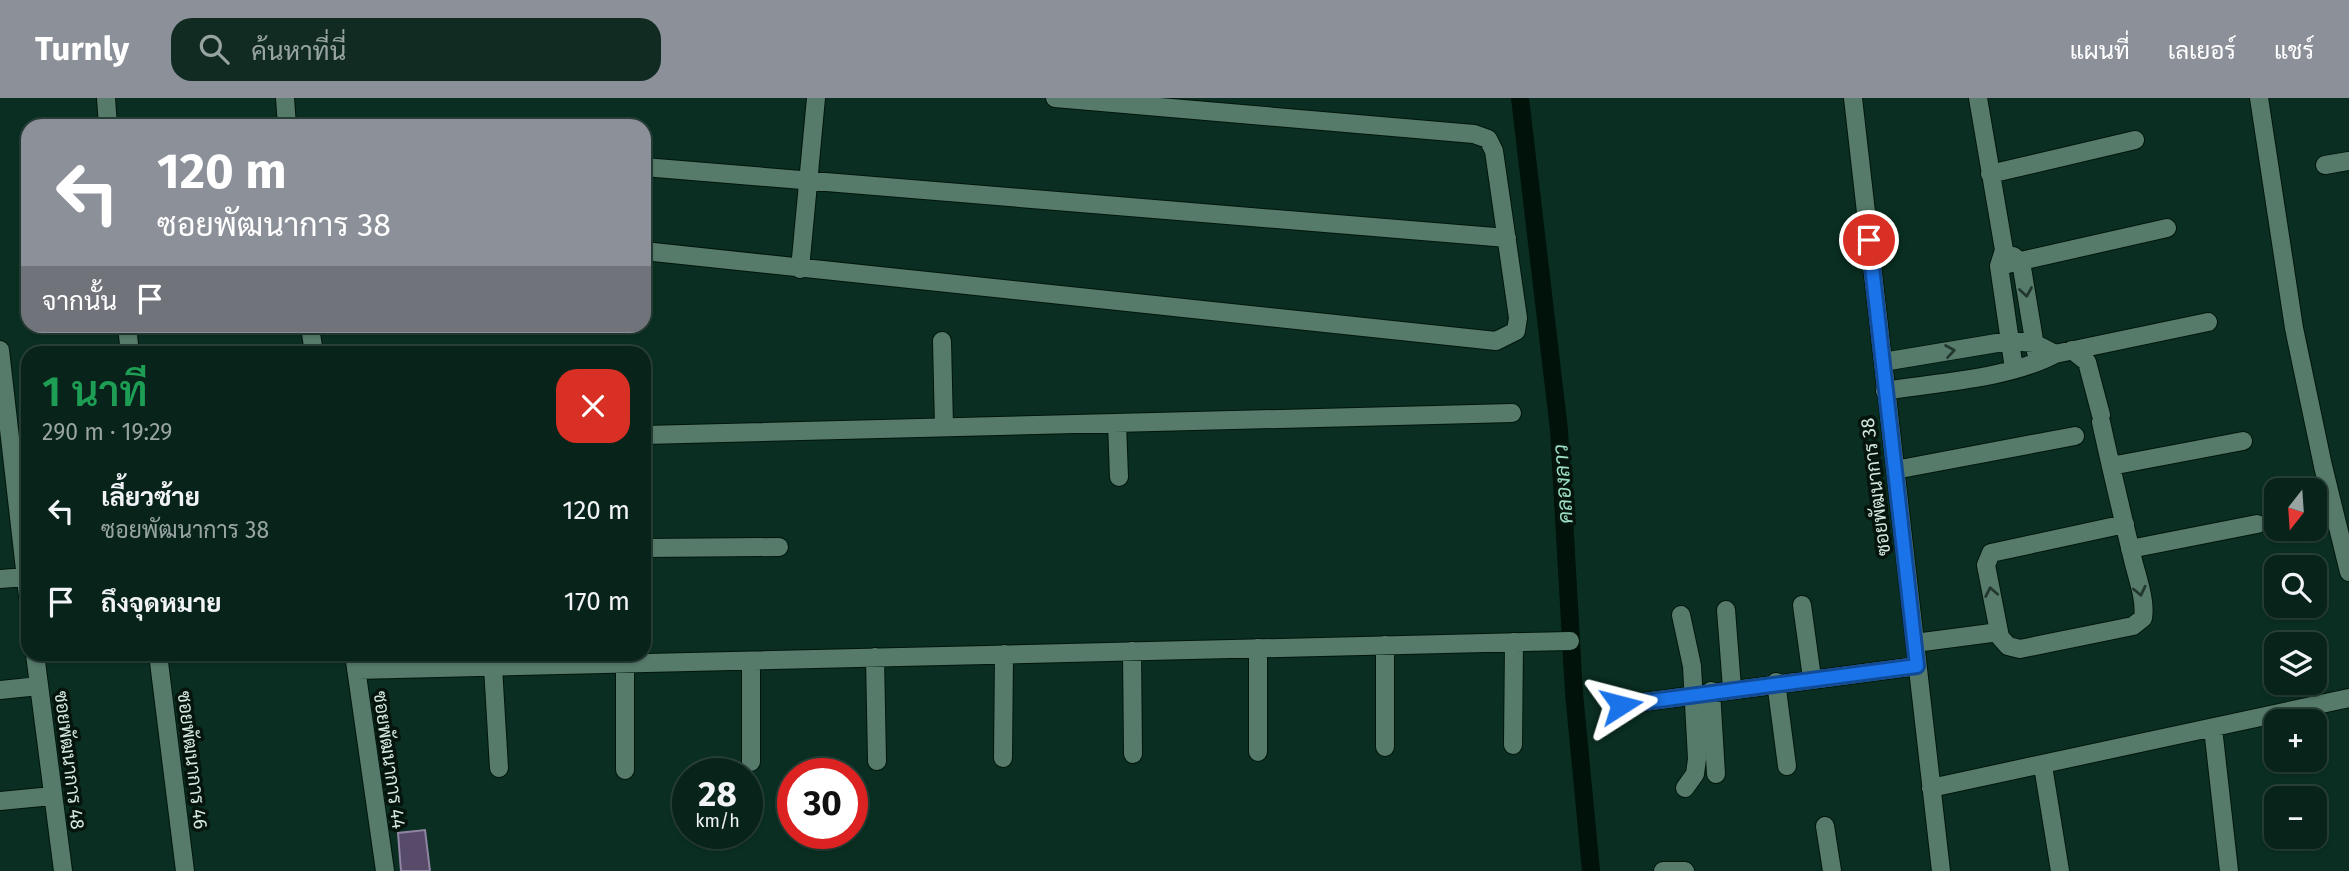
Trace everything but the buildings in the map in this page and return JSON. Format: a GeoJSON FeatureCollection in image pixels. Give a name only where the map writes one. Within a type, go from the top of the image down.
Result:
{"type":"FeatureCollection","features":[{"type":"Feature","properties":{"kind":"street"},"geometry":{"type":"LineString","coordinates":[[106,98],[108,119]]}},
{"type":"Feature","properties":{"kind":"street"},"geometry":{"type":"LineString","coordinates":[[285,98],[286,119]]}},
{"type":"Feature","properties":{"kind":"street"},"geometry":{"type":"LineString","coordinates":[[800,268],[816,98]]}},
{"type":"Feature","properties":{"kind":"street"},"geometry":{"type":"LineString","coordinates":[[651,252],[1496,341],[1516,331],[1518,317],[1507,238],[1494,151],[1488,139],[1474,134],[1055,98]]}},
{"type":"Feature","properties":{"kind":"street","name":"ซอยพัฒนาการ 38"},"geometry":{"type":"LineString","coordinates":[[1853,98],[1941,871]]}},
{"type":"Feature","properties":{"kind":"street"},"geometry":{"type":"LineString","coordinates":[[1978,98],[2002,258],[2014,369]]}},
{"type":"Feature","properties":{"kind":"street"},"geometry":{"type":"LineString","coordinates":[[2259,98],[2294,328],[2349,572]]}},
{"type":"Feature","properties":{"kind":"street"},"geometry":{"type":"LineString","coordinates":[[1990,174],[2135,140]]}},
{"type":"Feature","properties":{"kind":"street"},"geometry":{"type":"LineString","coordinates":[[2325,165],[2349,161]]}},
{"type":"Feature","properties":{"kind":"street"},"geometry":{"type":"LineString","coordinates":[[651,168],[1507,238]]}},
{"type":"Feature","properties":{"kind":"street"},"geometry":{"type":"LineString","coordinates":[[2002,258],[2021,262],[2168,228]]}},
{"type":"Feature","properties":{"kind":"street"},"geometry":{"type":"LineString","coordinates":[[2021,262],[2037,363]]}},
{"type":"Feature","properties":{"kind":"street"},"geometry":{"type":"LineString","coordinates":[[1885,391],[2014,369],[2064,352],[2208,321]]}},
{"type":"Feature","properties":{"kind":"street"},"geometry":{"type":"LineString","coordinates":[[942,341],[944,427]]}},
{"type":"Feature","properties":{"kind":"street"},"geometry":{"type":"LineString","coordinates":[[1883,362],[2009,341],[2034,343],[2087,362],[2101,419],[2144,612],[2136,625],[2020,649],[2004,643],[1999,632],[1986,565],[1993,551],[2124,524]]}},
{"type":"Feature","properties":{"kind":"street"},"geometry":{"type":"LineString","coordinates":[[0,353],[6,462],[21,548]]}},
{"type":"Feature","properties":{"kind":"street"},"geometry":{"type":"LineString","coordinates":[[651,435],[1512,413]]}},
{"type":"Feature","properties":{"kind":"street"},"geometry":{"type":"LineString","coordinates":[[1117,423],[1119,477]]}},
{"type":"Feature","properties":{"kind":"street"},"geometry":{"type":"LineString","coordinates":[[1895,470],[2076,436]]}},
{"type":"Feature","properties":{"kind":"street"},"geometry":{"type":"LineString","coordinates":[[2111,466],[2243,441]]}},
{"type":"Feature","properties":{"kind":"street"},"geometry":{"type":"LineString","coordinates":[[2130,549],[2257,524]]}},
{"type":"Feature","properties":{"kind":"street"},"geometry":{"type":"LineString","coordinates":[[651,548],[779,547]]}},
{"type":"Feature","properties":{"kind":"street"},"geometry":{"type":"LineString","coordinates":[[0,579],[21,577]]}},
{"type":"Feature","properties":{"kind":"street"},"geometry":{"type":"LineString","coordinates":[[1802,606],[1812,678]]}},
{"type":"Feature","properties":{"kind":"street"},"geometry":{"type":"LineString","coordinates":[[1726,610],[1732,688]]}},
{"type":"Feature","properties":{"kind":"street"},"geometry":{"type":"LineString","coordinates":[[1681,615],[1703,692],[1716,774]]}},
{"type":"Feature","properties":{"kind":"street"},"geometry":{"type":"LineString","coordinates":[[1914,643],[1999,632]]}},
{"type":"Feature","properties":{"kind":"street"},"geometry":{"type":"LineString","coordinates":[[355,662],[493,667],[1570,641]]}},
{"type":"Feature","properties":{"kind":"street"},"geometry":{"type":"LineString","coordinates":[[1513,745],[1514,642]]}},
{"type":"Feature","properties":{"kind":"street"},"geometry":{"type":"LineString","coordinates":[[1385,645],[1385,747]]}},
{"type":"Feature","properties":{"kind":"street"},"geometry":{"type":"LineString","coordinates":[[1258,648],[1258,752]]}},
{"type":"Feature","properties":{"kind":"street"},"geometry":{"type":"LineString","coordinates":[[1132,651],[1133,754]]}},
{"type":"Feature","properties":{"kind":"street"},"geometry":{"type":"LineString","coordinates":[[1003,758],[1004,654]]}},
{"type":"Feature","properties":{"kind":"street"},"geometry":{"type":"LineString","coordinates":[[876,657],[877,761]]}},
{"type":"Feature","properties":{"kind":"street","name":"ซอยพัฒนาการ 48"},"geometry":{"type":"LineString","coordinates":[[36,661],[62,871]]}},
{"type":"Feature","properties":{"kind":"street","name":"ซอยพัฒนาการ 46"},"geometry":{"type":"LineString","coordinates":[[159,661],[185,871]]}},
{"type":"Feature","properties":{"kind":"street"},"geometry":{"type":"LineString","coordinates":[[751,661],[751,758]]}},
{"type":"Feature","properties":{"kind":"street","name":"ซอยพัฒนาการ 44"},"geometry":{"type":"LineString","coordinates":[[355,662],[385,871]]}},
{"type":"Feature","properties":{"kind":"street"},"geometry":{"type":"LineString","coordinates":[[625,664],[625,770]]}},
{"type":"Feature","properties":{"kind":"street"},"geometry":{"type":"LineString","coordinates":[[1621,705],[1776,682],[1917,666]]}},
{"type":"Feature","properties":{"kind":"street"},"geometry":{"type":"LineString","coordinates":[[493,667],[499,768]]}},
{"type":"Feature","properties":{"kind":"street"},"geometry":{"type":"LineString","coordinates":[[1776,682],[1787,765]]}},
{"type":"Feature","properties":{"kind":"street"},"geometry":{"type":"LineString","coordinates":[[0,690],[39,686]]}},
{"type":"Feature","properties":{"kind":"street"},"geometry":{"type":"LineString","coordinates":[[1685,788],[1695,774],[1703,692]]}},
{"type":"Feature","properties":{"kind":"street"},"geometry":{"type":"LineString","coordinates":[[1931,788],[2349,698]]}},
{"type":"Feature","properties":{"kind":"street"},"geometry":{"type":"LineString","coordinates":[[2213,728],[2229,871]]}},
{"type":"Feature","properties":{"kind":"street"},"geometry":{"type":"LineString","coordinates":[[2043,766],[2060,871]]}},
{"type":"Feature","properties":{"kind":"street"},"geometry":{"type":"LineString","coordinates":[[0,800],[52,796]]}},
{"type":"Feature","properties":{"kind":"street"},"geometry":{"type":"LineString","coordinates":[[1825,826],[1832,871]]}},
{"type":"Feature","properties":{"kind":"street"},"geometry":{"type":"LineString","coordinates":[[1663,871],[1685,871]]}},
{"type":"Feature","properties":{"kind":"waterway","name":"คลองลาว"},"geometry":{"type":"LineString","coordinates":[[1520,98],[1559,430],[1574,693],[1591,871]]}},
{"type":"Feature","properties":{"kind":"route"},"geometry":{"type":"LineString","coordinates":[[1621,705],[1725,689],[1917,666],[1869,240]]}}]}
